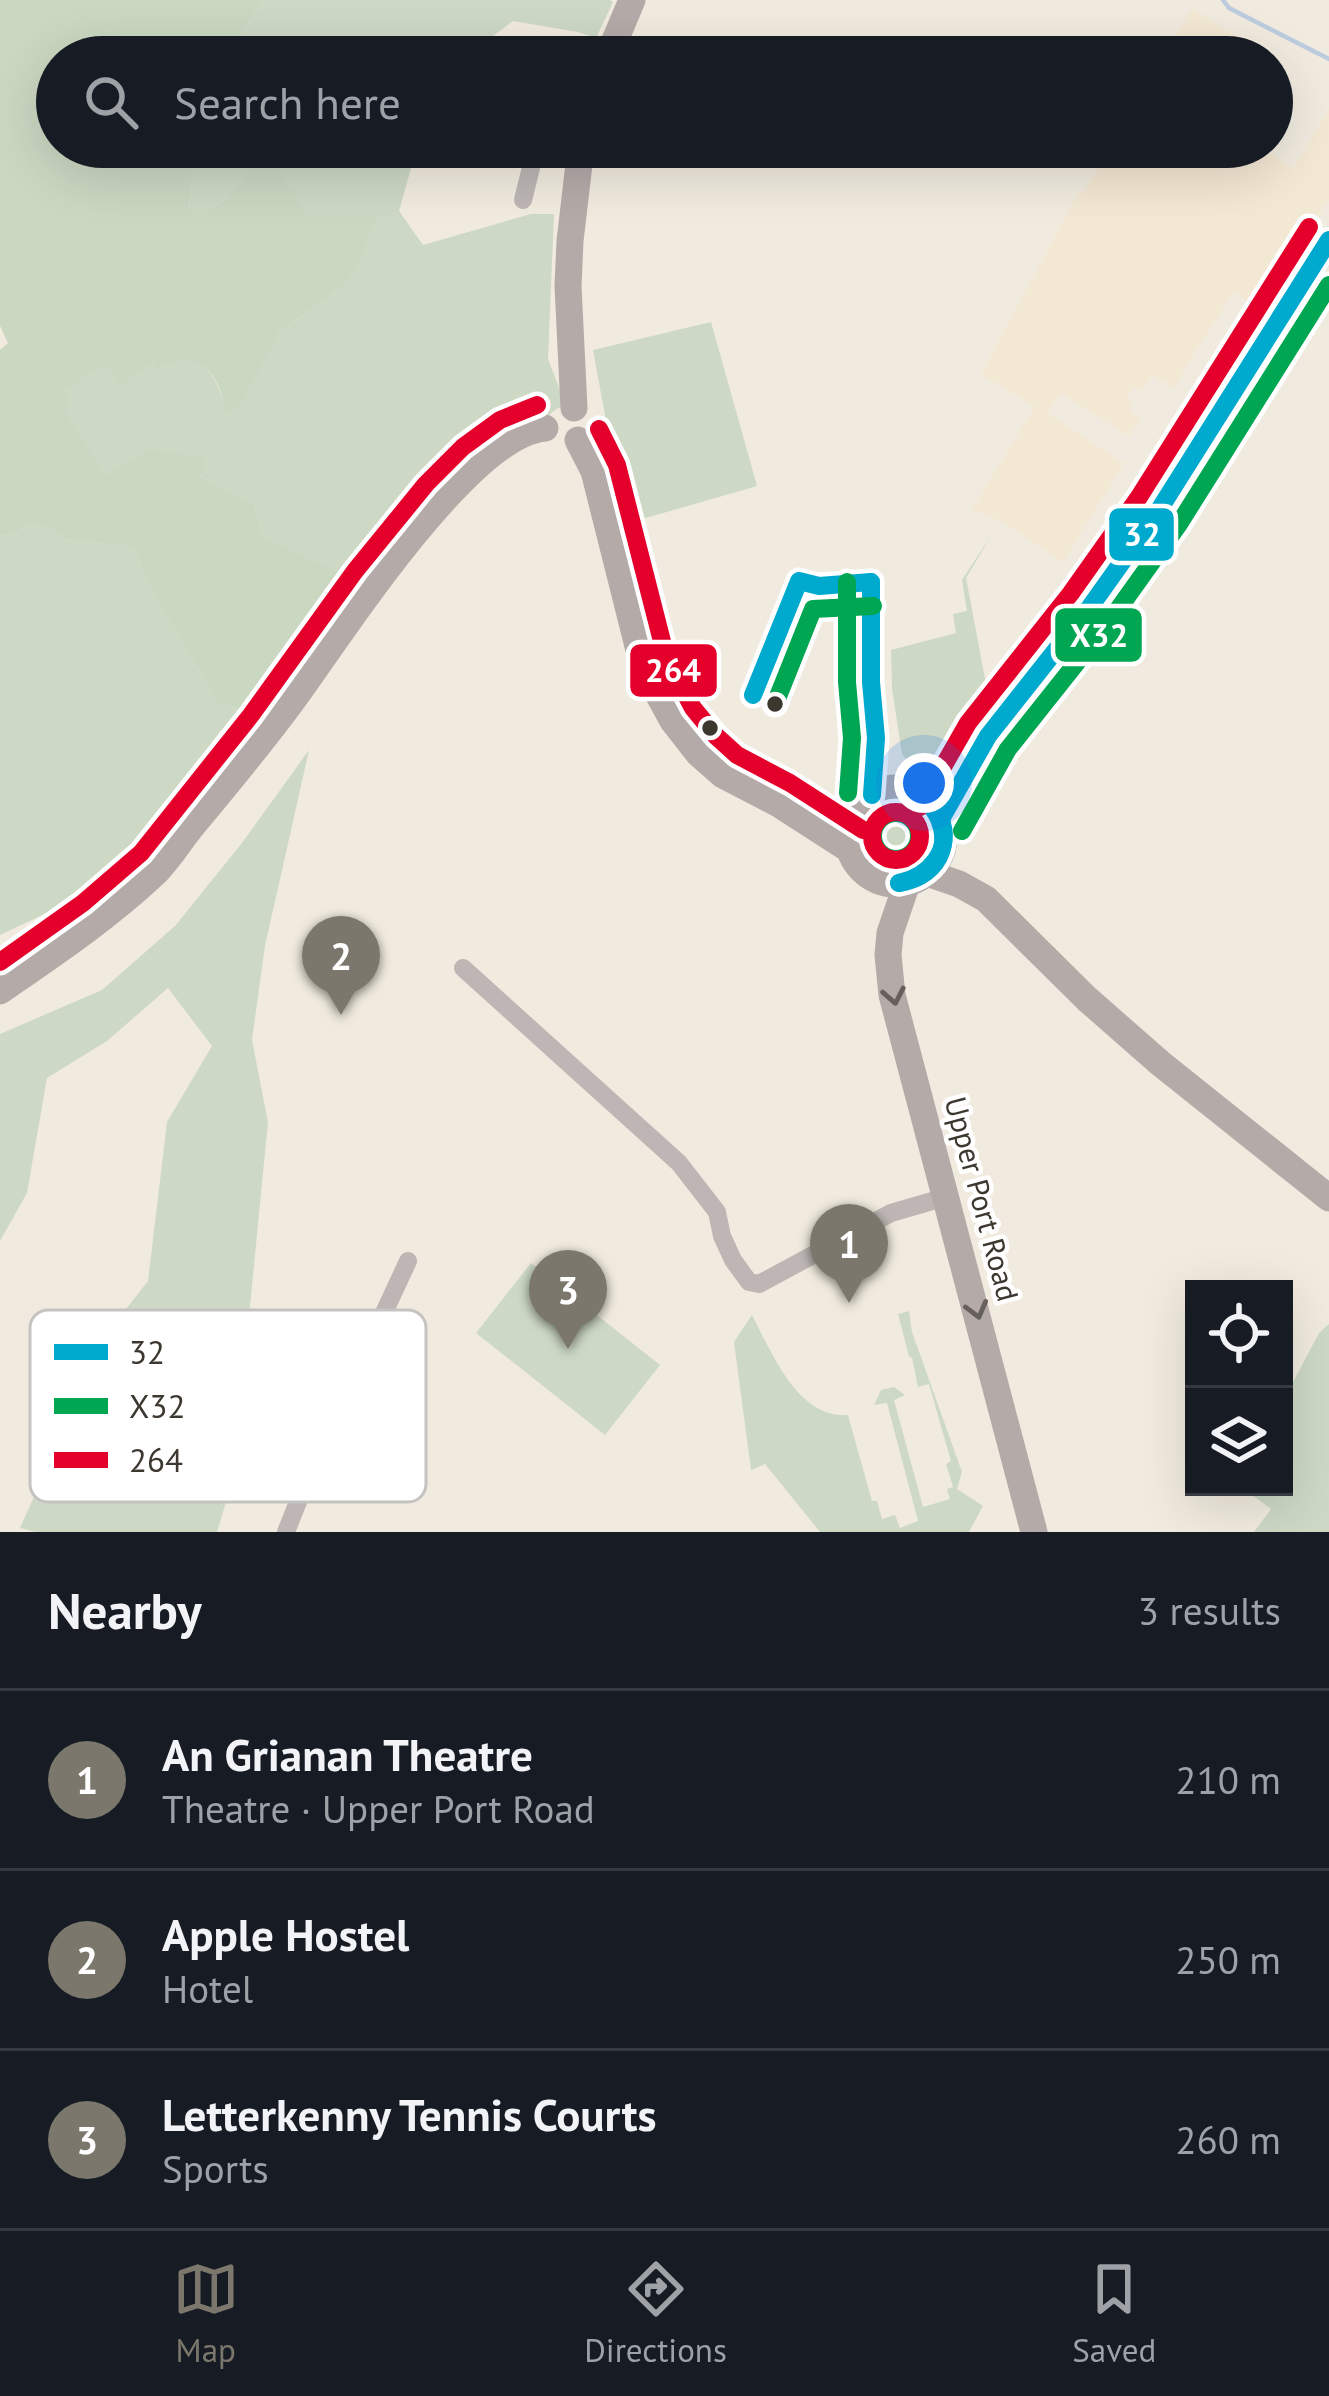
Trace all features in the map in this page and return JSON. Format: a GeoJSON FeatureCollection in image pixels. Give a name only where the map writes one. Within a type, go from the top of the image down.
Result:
{"type":"FeatureCollection","features":[{"type":"Feature","properties":{"kind":"main road"},"geometry":{"type":"LineString","coordinates":[[617,36],[632,0]]}},
{"type":"Feature","properties":{"kind":"main road"},"geometry":{"type":"LineString","coordinates":[[574,408],[562,406],[547,418],[545,428],[557,443],[578,440],[584,423],[574,408],[568,286],[579,168]]}},
{"type":"Feature","properties":{"kind":"main road"},"geometry":{"type":"LineString","coordinates":[[917,878],[940,856],[942,828],[988,736],[1108,584],[1329,240]]}},
{"type":"Feature","properties":{"kind":"main road"},"geometry":{"type":"LineString","coordinates":[[0,991],[63,948],[154,873],[243,766],[416,532],[471,472],[521,435],[545,428]]}},
{"type":"Feature","properties":{"kind":"main road"},"geometry":{"type":"LineString","coordinates":[[578,440],[594,471],[635,641],[656,695],[708,762],[850,850]]}},
{"type":"Feature","properties":{"kind":"main road"},"geometry":{"type":"LineString","coordinates":[[913,791],[988,736]]}},
{"type":"Feature","properties":{"kind":"main road"},"geometry":{"type":"LineString","coordinates":[[777,803],[814,813],[860,805],[882,790],[899,788],[929,801],[986,899],[1160,1063],[1329,1198]]}},
{"type":"Feature","properties":{"kind":"main road"},"geometry":{"type":"LineString","coordinates":[[860,805],[849,830],[850,850],[874,878],[893,884],[917,878],[959,884],[986,899]]}},
{"type":"Feature","properties":{"kind":"main road","name":"Upper Port Road"},"geometry":{"type":"LineString","coordinates":[[917,878],[890,933],[892,994],[1034,1532]]}},
{"type":"Feature","properties":{"kind":"street"},"geometry":{"type":"LineString","coordinates":[[523,200],[531,168]]}},
{"type":"Feature","properties":{"kind":"street"},"geometry":{"type":"LineString","coordinates":[[464,968],[679,1163],[717,1212],[722,1236],[749,1282],[759,1283],[891,1213],[946,1197]]}},
{"type":"Feature","properties":{"kind":"street"},"geometry":{"type":"LineString","coordinates":[[385,1310],[408,1261]]}},
{"type":"Feature","properties":{"kind":"street"},"geometry":{"type":"LineString","coordinates":[[286,1532],[298,1502]]}},
{"type":"Feature","properties":{"kind":"shaded area"},"geometry":{"type":"Polygon","coordinates":[[[1192,9],[1236,36],[1176,36],[1192,9]]]}},
{"type":"Feature","properties":{"kind":"shaded area"},"geometry":{"type":"Polygon","coordinates":[[[1329,109],[1329,200],[1259,308],[1233,292],[1173,388],[1152,375],[1142,391],[1134,387],[1126,400],[1133,404],[1129,411],[1141,419],[1129,436],[1061,393],[1047,413],[1124,463],[1063,562],[1003,522],[972,509],[1035,407],[981,374],[1079,192],[1083,194],[1098,168],[1293,169],[1329,109]]]}},
{"type":"Feature","properties":{"kind":"green space"},"geometry":{"type":"Polygon","coordinates":[[[0,0],[263,0],[240,36],[36,36],[36,168],[195,168],[189,209],[205,213],[223,201],[252,168],[276,168],[311,221],[320,215],[377,215],[364,253],[345,285],[279,332],[239,406],[228,415],[213,376],[188,361],[158,369],[152,361],[120,386],[105,363],[66,390],[71,401],[64,411],[105,476],[150,450],[206,458],[200,476],[253,503],[263,538],[332,570],[368,593],[268,733],[241,710],[216,703],[160,607],[133,547],[67,539],[33,523],[0,536],[0,350],[8,343],[0,326],[0,0]]]}},
{"type":"Feature","properties":{"kind":"green space"},"geometry":{"type":"Polygon","coordinates":[[[263,0],[613,2],[597,36],[513,21],[493,36],[240,36],[263,0]]]}},
{"type":"Feature","properties":{"kind":"green space"},"geometry":{"type":"Polygon","coordinates":[[[195,168],[253,168],[223,201],[205,213],[189,210],[195,168]]]}},
{"type":"Feature","properties":{"kind":"green space"},"geometry":{"type":"Polygon","coordinates":[[[276,168],[411,168],[399,211],[423,245],[531,214],[554,214],[548,359],[566,406],[533,429],[368,593],[263,538],[253,503],[200,476],[205,458],[105,477],[63,411],[71,401],[66,390],[105,362],[153,361],[158,369],[188,360],[198,362],[213,376],[229,414],[279,332],[345,285],[364,253],[376,216],[311,222],[276,168]]]}},
{"type":"Feature","properties":{"kind":"green space"},"geometry":{"type":"Polygon","coordinates":[[[711,322],[757,486],[625,524],[593,350],[711,322]]]}},
{"type":"Feature","properties":{"kind":"green space"},"geometry":{"type":"Polygon","coordinates":[[[33,523],[67,539],[133,547],[160,607],[216,703],[241,710],[203,773],[175,806],[57,908],[0,935],[0,536],[33,523]]]}},
{"type":"Feature","properties":{"kind":"green space"},"geometry":{"type":"Polygon","coordinates":[[[991,536],[966,578],[986,684],[981,707],[965,734],[944,754],[922,765],[911,763],[902,754],[891,650],[956,633],[953,614],[967,611],[962,580],[991,536]]]}},
{"type":"Feature","properties":{"kind":"green space"},"geometry":{"type":"Polygon","coordinates":[[[309,750],[265,946],[252,1040],[268,1122],[250,1310],[125,1310],[148,1281],[167,1122],[212,1046],[168,988],[107,1041],[47,1078],[27,1193],[0,1241],[0,1034],[102,990],[175,926],[309,750]]]}},
{"type":"Feature","properties":{"kind":"green space"},"geometry":{"type":"Polygon","coordinates":[[[897,801],[922,811],[932,836],[922,861],[897,871],[872,861],[862,836],[872,811],[897,801]]]}},
{"type":"Feature","properties":{"kind":"green space"},"geometry":{"type":"Polygon","coordinates":[[[531,1263],[660,1365],[605,1435],[476,1333],[531,1263]]]}},
{"type":"Feature","properties":{"kind":"green space"},"geometry":{"type":"Polygon","coordinates":[[[909,1311],[912,1332],[962,1472],[957,1489],[983,1506],[969,1532],[820,1532],[765,1464],[751,1470],[734,1342],[752,1315],[801,1395],[830,1413],[848,1415],[872,1501],[877,1501],[882,1519],[895,1515],[900,1528],[918,1521],[887,1403],[874,1405],[881,1390],[894,1387],[905,1395],[894,1400],[923,1507],[950,1499],[947,1489],[953,1487],[946,1464],[951,1461],[929,1384],[918,1387],[898,1314],[909,1311]]]}},
{"type":"Feature","properties":{"kind":"green space"},"geometry":{"type":"Polygon","coordinates":[[[1329,1324],[1329,1532],[1254,1532],[1271,1509],[1253,1496],[1293,1496],[1293,1382],[1319,1333],[1329,1324]]]}},
{"type":"Feature","properties":{"kind":"green space"},"geometry":{"type":"Polygon","coordinates":[[[32,1502],[226,1502],[217,1532],[36,1532],[20,1528],[32,1502]]]}},
{"type":"Feature","properties":{"kind":"waterway"},"geometry":{"type":"LineString","coordinates":[[1223,0],[1229,8],[1284,36]]}},
{"type":"Feature","properties":{"kind":"waterway"},"geometry":{"type":"LineString","coordinates":[[1293,41],[1329,59]]}},
{"type":"Feature","properties":{"kind":"transit line","name":"264"},"geometry":{"type":"LineString","coordinates":[[920,807],[968,723],[1071,593],[1139,497],[1309,227]]}},
{"type":"Feature","properties":{"kind":"transit line","name":"32"},"geometry":{"type":"LineString","coordinates":[[941,819],[988,736],[1159,510],[1329,240]]}},
{"type":"Feature","properties":{"kind":"transit line","name":"X32"},"geometry":{"type":"LineString","coordinates":[[962,831],[1008,749],[1179,524],[1329,285]]}},
{"type":"Feature","properties":{"kind":"transit line","name":"264"},"geometry":{"type":"LineString","coordinates":[[0,962],[83,903],[141,853],[426,484],[463,447],[500,420],[537,405]]}},
{"type":"Feature","properties":{"kind":"transit line","name":"264"},"geometry":{"type":"LineString","coordinates":[[599,429],[617,465],[666,657],[693,708],[737,755],[863,830]]}},
{"type":"Feature","properties":{"kind":"transit line","name":"32"},"geometry":{"type":"LineString","coordinates":[[753,695],[799,581],[819,586],[871,582]]}},
{"type":"Feature","properties":{"kind":"transit line","name":"X32"},"geometry":{"type":"LineString","coordinates":[[847,582],[852,738],[848,793]]}},
{"type":"Feature","properties":{"kind":"transit line","name":"32"},"geometry":{"type":"LineString","coordinates":[[871,582],[876,738],[872,795]]}},
{"type":"Feature","properties":{"kind":"transit line","name":"X32"},"geometry":{"type":"LineString","coordinates":[[775,704],[813,609],[873,606]]}},
{"type":"Feature","properties":{"kind":"transit line","name":"32"},"geometry":{"type":"LineString","coordinates":[[899,883],[920,875],[941,851],[943,830],[928,802]]}},
{"type":"Feature","properties":{"kind":"transit line","name":"32"},"geometry":{"type":"LineString","coordinates":[[899,883],[926,872],[941,852],[942,828],[928,802]]}},
{"type":"Feature","properties":{"kind":"transit line","name":"264"},"geometry":{"type":"LineString","coordinates":[[896,812],[913,819],[920,836],[913,853],[896,860],[879,853],[872,836],[879,819],[896,812]]}},
{"type":"Feature","properties":{"kind":"transit line","name":"X32"},"geometry":{"type":"LineString","coordinates":[[896,813],[912,820],[919,836],[912,852],[896,859],[880,852],[873,836],[880,820],[896,813]]}},
{"type":"Feature","properties":{"kind":"place","name":"Apple Hostel"},"geometry":{"type":"Point","coordinates":[341,1015]}},
{"type":"Feature","properties":{"kind":"place","name":"An Grianan Theatre"},"geometry":{"type":"Point","coordinates":[849,1303]}},
{"type":"Feature","properties":{"kind":"place","name":"Letterkenny Tennis Courts"},"geometry":{"type":"Point","coordinates":[568,1349]}}]}
